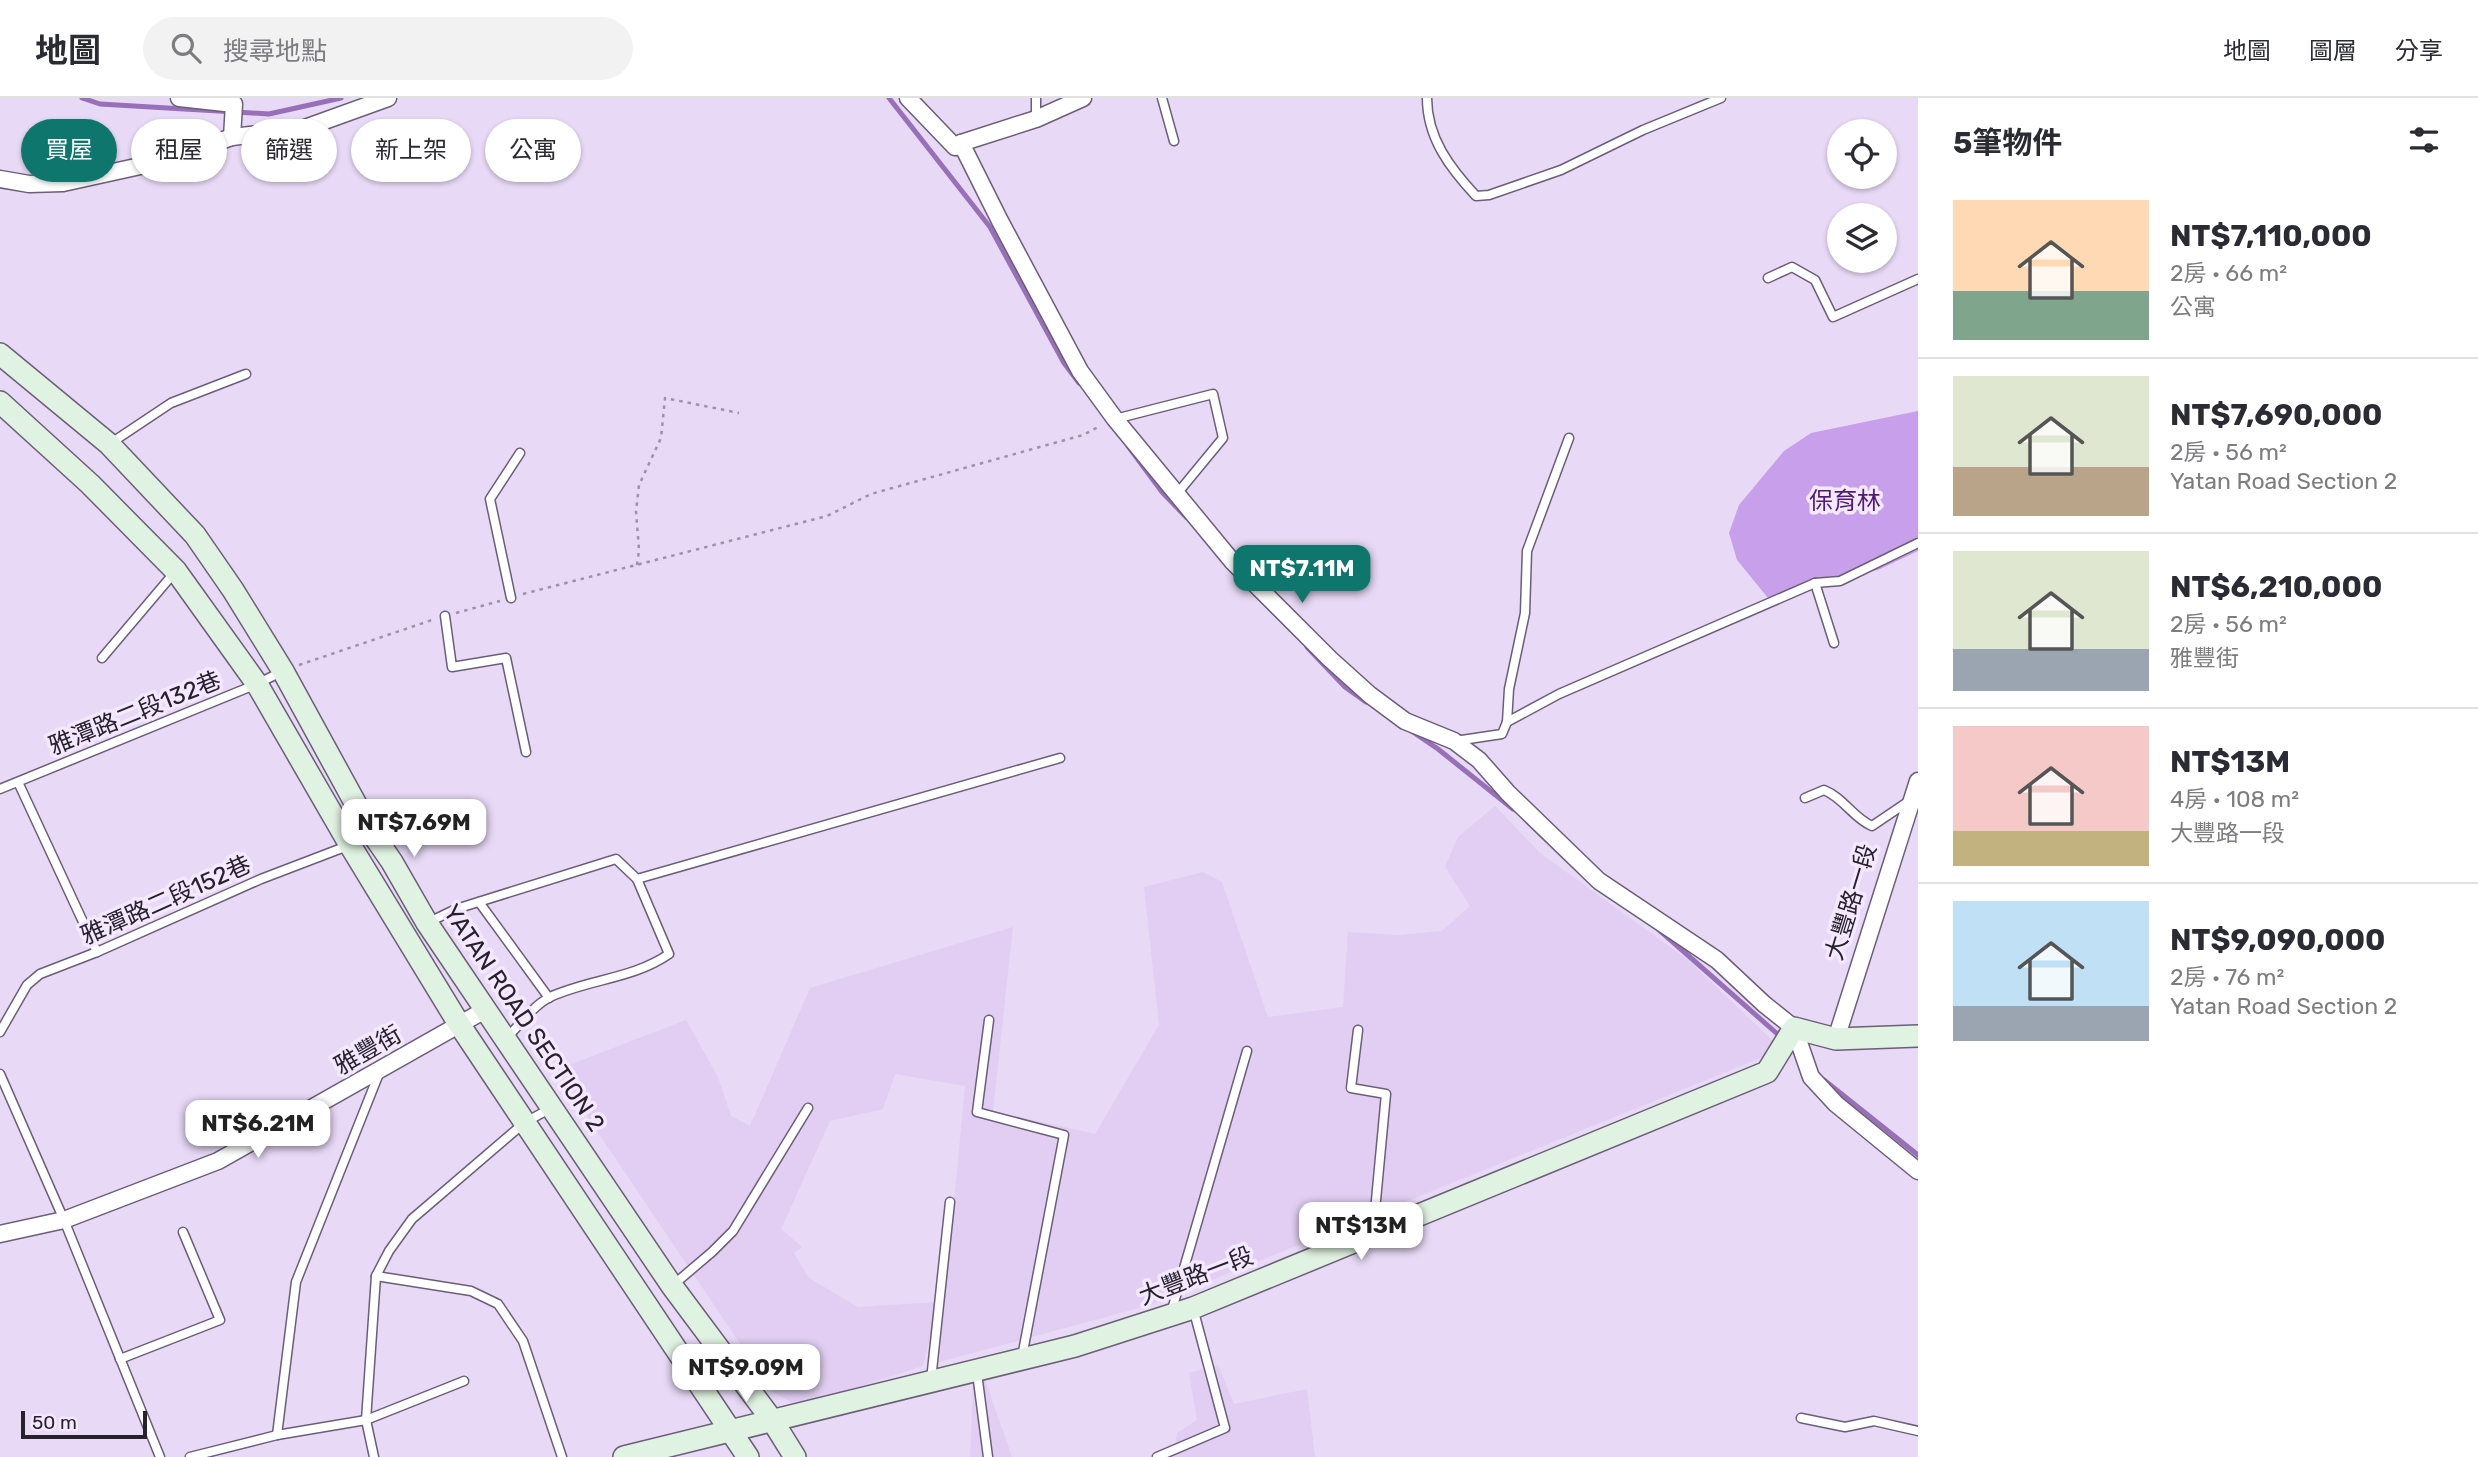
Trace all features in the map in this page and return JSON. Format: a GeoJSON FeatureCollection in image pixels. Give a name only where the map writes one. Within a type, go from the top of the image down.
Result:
{"type":"FeatureCollection","features":[{"type":"Feature","properties":{"kind":"street"},"geometry":{"type":"LineString","coordinates":[[179,98],[234,104],[232,137]]}},
{"type":"Feature","properties":{"kind":"street"},"geometry":{"type":"LineString","coordinates":[[0,179],[29,184],[63,183],[163,161],[232,137],[302,130],[388,98]]}},
{"type":"Feature","properties":{"kind":"street"},"geometry":{"type":"LineString","coordinates":[[908,98],[955,147],[1036,119],[1083,98]]}},
{"type":"Feature","properties":{"kind":"street"},"geometry":{"type":"LineString","coordinates":[[961,143],[1080,371],[1115,419],[1232,561],[1360,686],[1405,721],[1454,741],[1479,760],[1508,793],[1599,881],[1717,960],[1794,1028],[1836,1039],[1918,1036]]}},
{"type":"Feature","properties":{"kind":"street","name":"YATAN ROAD SECTION 2"},"geometry":{"type":"LineString","coordinates":[[0,354],[108,444],[195,535],[283,671],[370,830],[427,923],[672,1286],[772,1420],[795,1457]]}},
{"type":"Feature","properties":{"kind":"street"},"geometry":{"type":"LineString","coordinates":[[0,402],[90,484],[176,571],[257,684],[350,845],[459,1024],[748,1457]]}},
{"type":"Feature","properties":{"kind":"street","name":"大豐路一段"},"geometry":{"type":"LineString","coordinates":[[1836,1039],[1918,781]]}},
{"type":"Feature","properties":{"kind":"street","name":"雅豐街"},"geometry":{"type":"LineString","coordinates":[[0,1234],[64,1220],[218,1161],[485,1010]]}},
{"type":"Feature","properties":{"kind":"street"},"geometry":{"type":"LineString","coordinates":[[1794,1028],[1811,1077],[1836,1104],[1918,1171]]}},
{"type":"Feature","properties":{"kind":"street","name":"大豐路一段"},"geometry":{"type":"LineString","coordinates":[[624,1457],[1022,1360],[1193,1308],[1767,1072],[1794,1028]]}},
{"type":"Feature","properties":{"kind":"lane"},"geometry":{"type":"LineString","coordinates":[[1036,98],[1036,119]]}},
{"type":"Feature","properties":{"kind":"lane"},"geometry":{"type":"LineString","coordinates":[[1162,98],[1174,141]]}},
{"type":"Feature","properties":{"kind":"lane"},"geometry":{"type":"LineString","coordinates":[[1427,98],[1427,110],[1435,140],[1451,170],[1476,196],[1489,195],[1560,170],[1643,130],[1721,98]]}},
{"type":"Feature","properties":{"kind":"lane"},"geometry":{"type":"LineString","coordinates":[[1768,278],[1792,267],[1815,280],[1833,317],[1918,279]]}},
{"type":"Feature","properties":{"kind":"lane"},"geometry":{"type":"LineString","coordinates":[[108,444],[171,403],[246,374]]}},
{"type":"Feature","properties":{"kind":"lane"},"geometry":{"type":"LineString","coordinates":[[1115,419],[1213,394],[1223,438],[1176,495]]}},
{"type":"Feature","properties":{"kind":"lane"},"geometry":{"type":"LineString","coordinates":[[1454,741],[1502,734],[1507,722],[1509,690],[1525,612],[1527,551],[1569,438]]}},
{"type":"Feature","properties":{"kind":"lane"},"geometry":{"type":"LineString","coordinates":[[511,598],[490,499],[520,453]]}},
{"type":"Feature","properties":{"kind":"lane"},"geometry":{"type":"LineString","coordinates":[[1507,722],[1559,694],[1815,583],[1840,581],[1918,543]]}},
{"type":"Feature","properties":{"kind":"lane"},"geometry":{"type":"LineString","coordinates":[[102,658],[176,571]]}},
{"type":"Feature","properties":{"kind":"lane"},"geometry":{"type":"LineString","coordinates":[[1815,583],[1834,643]]}},
{"type":"Feature","properties":{"kind":"lane"},"geometry":{"type":"LineString","coordinates":[[444,616],[452,667],[506,658],[526,752]]}},
{"type":"Feature","properties":{"kind":"lane","name":"雅潭路二段132巷"},"geometry":{"type":"LineString","coordinates":[[0,789],[283,671]]}},
{"type":"Feature","properties":{"kind":"lane"},"geometry":{"type":"LineString","coordinates":[[637,879],[1060,758]]}},
{"type":"Feature","properties":{"kind":"lane"},"geometry":{"type":"LineString","coordinates":[[18,782],[97,952]]}},
{"type":"Feature","properties":{"kind":"lane"},"geometry":{"type":"LineString","coordinates":[[1805,798],[1825,790],[1837,795],[1862,822],[1872,826],[1912,799]]}},
{"type":"Feature","properties":{"kind":"lane","name":"雅潭路二段152巷"},"geometry":{"type":"LineString","coordinates":[[0,1032],[27,985],[40,974],[350,845],[370,830]]}},
{"type":"Feature","properties":{"kind":"lane"},"geometry":{"type":"LineString","coordinates":[[427,923],[456,909],[616,859],[637,879],[669,954],[647,968],[549,998],[506,1039]]}},
{"type":"Feature","properties":{"kind":"lane"},"geometry":{"type":"LineString","coordinates":[[480,902],[549,998]]}},
{"type":"Feature","properties":{"kind":"lane"},"geometry":{"type":"LineString","coordinates":[[989,1020],[977,1112],[1064,1135],[1022,1360]]}},
{"type":"Feature","properties":{"kind":"lane"},"geometry":{"type":"LineString","coordinates":[[1358,1030],[1351,1088],[1386,1094],[1373,1235]]}},
{"type":"Feature","properties":{"kind":"lane"},"geometry":{"type":"LineString","coordinates":[[1170,1316],[1247,1051]]}},
{"type":"Feature","properties":{"kind":"lane"},"geometry":{"type":"LineString","coordinates":[[277,1435],[296,1282],[381,1069]]}},
{"type":"Feature","properties":{"kind":"lane"},"geometry":{"type":"LineString","coordinates":[[0,1074],[64,1220],[160,1457]]}},
{"type":"Feature","properties":{"kind":"lane"},"geometry":{"type":"LineString","coordinates":[[374,1457],[366,1420],[376,1276],[389,1251],[412,1219],[524,1123],[553,1107]]}},
{"type":"Feature","properties":{"kind":"lane"},"geometry":{"type":"LineString","coordinates":[[672,1286],[733,1231],[808,1108]]}},
{"type":"Feature","properties":{"kind":"lane"},"geometry":{"type":"LineString","coordinates":[[931,1383],[950,1202]]}},
{"type":"Feature","properties":{"kind":"lane"},"geometry":{"type":"LineString","coordinates":[[120,1359],[220,1320],[183,1232]]}},
{"type":"Feature","properties":{"kind":"lane"},"geometry":{"type":"LineString","coordinates":[[376,1276],[471,1291],[498,1304],[523,1341],[562,1457]]}},
{"type":"Feature","properties":{"kind":"lane"},"geometry":{"type":"LineString","coordinates":[[1157,1457],[1225,1429],[1193,1308]]}},
{"type":"Feature","properties":{"kind":"lane"},"geometry":{"type":"LineString","coordinates":[[977,1371],[988,1457]]}},
{"type":"Feature","properties":{"kind":"lane"},"geometry":{"type":"LineString","coordinates":[[190,1457],[277,1435],[366,1420],[464,1381]]}},
{"type":"Feature","properties":{"kind":"lane"},"geometry":{"type":"LineString","coordinates":[[1801,1418],[1845,1427],[1874,1421],[1918,1431]]}},
{"type":"Feature","properties":{"kind":"path"},"geometry":{"type":"LineString","coordinates":[[637,565],[639,550],[636,511],[639,485],[661,438],[665,398],[739,413]]}},
{"type":"Feature","properties":{"kind":"path"},"geometry":{"type":"LineString","coordinates":[[283,671],[399,629],[444,616],[827,516],[872,494],[1083,435],[1115,419]]}},
{"type":"Feature","properties":{"kind":"shaded area"},"geometry":{"type":"Polygon","coordinates":[[[1495,806],[1540,853],[1688,960],[1773,1041],[1768,1055],[1150,1305],[939,1362],[965,1086],[895,1074],[883,1109],[830,1121],[781,1229],[802,1247],[794,1253],[809,1278],[858,1307],[939,1302],[923,1366],[801,1405],[792,1403],[772,1391],[556,1070],[686,1020],[718,1077],[731,1116],[750,1126],[810,988],[1013,927],[993,1111],[1095,1134],[1159,1025],[1144,887],[1203,872],[1222,882],[1268,1017],[1343,1007],[1348,932],[1400,935],[1442,931],[1470,906],[1445,867],[1458,837],[1495,806]]]}},
{"type":"Feature","properties":{"kind":"shaded area"},"geometry":{"type":"Polygon","coordinates":[[[1218,1365],[1234,1404],[1307,1389],[1315,1457],[1173,1457],[1177,1433],[1197,1420],[1189,1373],[1218,1365]]]}},
{"type":"Feature","properties":{"kind":"shaded area"},"geometry":{"type":"Polygon","coordinates":[[[985,1380],[1012,1457],[970,1457],[973,1383],[985,1380]]]}},
{"type":"Feature","properties":{"kind":"green space","name":"保育林"},"geometry":{"type":"Polygon","coordinates":[[[1918,411],[1918,551],[1878,570],[1850,574],[1836,584],[1819,580],[1768,598],[1737,560],[1729,533],[1739,505],[1784,451],[1811,433],[1918,411]]]}},
{"type":"Feature","properties":{"kind":"waterway"},"geometry":{"type":"LineString","coordinates":[[82,98],[100,104],[269,114],[341,98]]}},
{"type":"Feature","properties":{"kind":"waterway"},"geometry":{"type":"LineString","coordinates":[[889,98],[990,227],[1064,363],[1079,383]]}},
{"type":"Feature","properties":{"kind":"waterway"},"geometry":{"type":"LineString","coordinates":[[1128,446],[1162,492],[1186,517]]}},
{"type":"Feature","properties":{"kind":"waterway"},"geometry":{"type":"LineString","coordinates":[[1307,647],[1345,687],[1366,702]]}},
{"type":"Feature","properties":{"kind":"waterway"},"geometry":{"type":"LineString","coordinates":[[1410,730],[1513,809]]}},
{"type":"Feature","properties":{"kind":"waterway"},"geometry":{"type":"LineString","coordinates":[[1658,929],[1782,1038]]}},
{"type":"Feature","properties":{"kind":"waterway"},"geometry":{"type":"LineString","coordinates":[[1824,1080],[1918,1155]]}}]}
